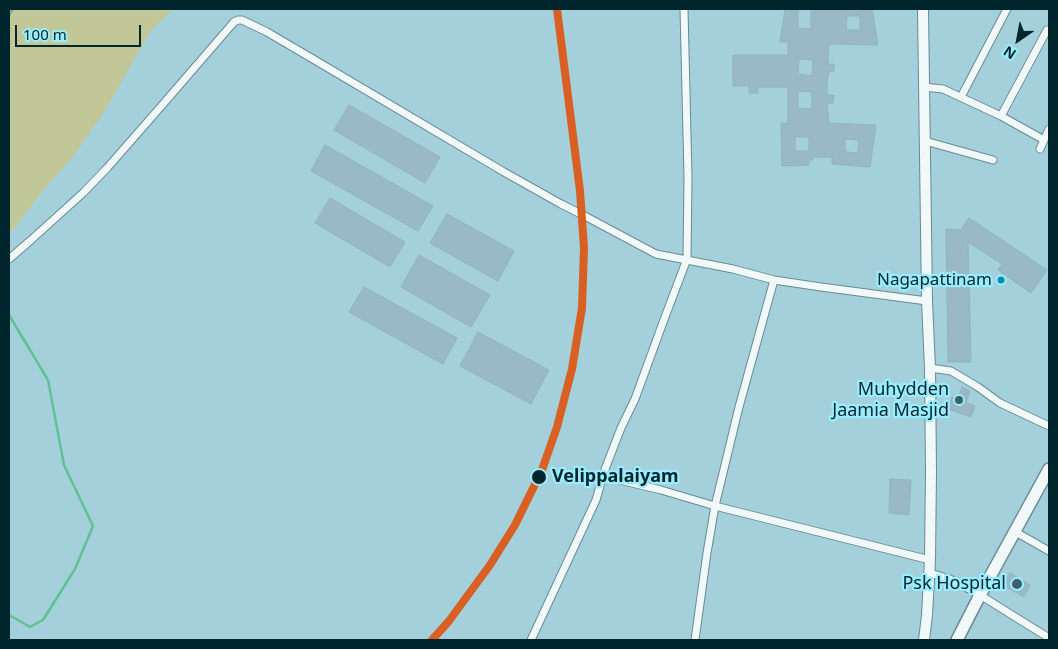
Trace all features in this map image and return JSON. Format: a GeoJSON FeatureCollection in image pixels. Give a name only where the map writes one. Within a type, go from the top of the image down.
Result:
{"type":"FeatureCollection","features":[{"type":"Feature","properties":{"kind":"main road"},"geometry":{"type":"LineString","coordinates":[[924,640],[928,615],[930,573],[930,368],[926,301],[924,87],[926,10]]}},
{"type":"Feature","properties":{"kind":"main road"},"geometry":{"type":"LineString","coordinates":[[956,640],[1049,469]]}},
{"type":"Feature","properties":{"kind":"street"},"geometry":{"type":"LineString","coordinates":[[532,640],[596,500],[621,428],[635,399],[687,259],[688,178],[684,9]]}},
{"type":"Feature","properties":{"kind":"street"},"geometry":{"type":"LineString","coordinates":[[961,97],[1007,9]]}},
{"type":"Feature","properties":{"kind":"street"},"geometry":{"type":"LineString","coordinates":[[9,259],[83,193],[234,22],[245,20],[313,58],[465,150],[561,204],[656,254],[733,269],[774,280],[926,301]]}},
{"type":"Feature","properties":{"kind":"street"},"geometry":{"type":"LineString","coordinates":[[1001,116],[1047,30]]}},
{"type":"Feature","properties":{"kind":"street"},"geometry":{"type":"LineString","coordinates":[[924,87],[943,89],[1001,116],[1044,140]]}},
{"type":"Feature","properties":{"kind":"street"},"geometry":{"type":"LineString","coordinates":[[1040,149],[1049,129]]}},
{"type":"Feature","properties":{"kind":"street"},"geometry":{"type":"LineString","coordinates":[[925,141],[993,160]]}},
{"type":"Feature","properties":{"kind":"street"},"geometry":{"type":"LineString","coordinates":[[695,640],[715,506],[748,373],[774,280]]}},
{"type":"Feature","properties":{"kind":"street"},"geometry":{"type":"LineString","coordinates":[[930,368],[951,371],[1000,402],[1049,426]]}},
{"type":"Feature","properties":{"kind":"street"},"geometry":{"type":"LineString","coordinates":[[603,476],[845,540],[930,560]]}},
{"type":"Feature","properties":{"kind":"street"},"geometry":{"type":"LineString","coordinates":[[1014,531],[1049,551]]}},
{"type":"Feature","properties":{"kind":"street"},"geometry":{"type":"LineString","coordinates":[[930,573],[950,579],[980,594],[1045,637]]}},
{"type":"Feature","properties":{"kind":"green space"},"geometry":{"type":"Polygon","coordinates":[[[9,9],[173,9],[150,32],[106,109],[73,157],[45,188],[9,235],[9,9]]]}},
{"type":"Feature","properties":{"kind":"building"},"geometry":{"type":"Polygon","coordinates":[[[785,9],[798,9],[798,28],[811,29],[811,9],[872,9],[878,45],[829,44],[828,64],[834,64],[834,71],[829,72],[827,81],[827,95],[834,95],[833,103],[827,104],[829,123],[876,125],[870,167],[832,164],[832,157],[813,157],[813,160],[809,160],[809,165],[782,166],[781,123],[788,123],[788,87],[758,87],[758,93],[749,93],[749,86],[733,86],[733,55],[788,55],[788,42],[780,42],[785,9]],[[847,16],[846,30],[860,30],[860,16],[847,16]],[[799,59],[798,74],[812,76],[813,60],[799,59]],[[798,91],[798,108],[812,109],[812,92],[798,91]],[[795,137],[795,151],[809,151],[809,137],[795,137]],[[845,139],[845,152],[858,153],[859,140],[845,139]]]}},
{"type":"Feature","properties":{"kind":"building"},"geometry":{"type":"Polygon","coordinates":[[[349,105],[440,157],[425,183],[334,130],[349,105]]]}},
{"type":"Feature","properties":{"kind":"building"},"geometry":{"type":"Polygon","coordinates":[[[325,145],[433,206],[418,231],[311,171],[325,145]]]}},
{"type":"Feature","properties":{"kind":"building"},"geometry":{"type":"Polygon","coordinates":[[[330,198],[405,242],[390,267],[315,223],[330,198]]]}},
{"type":"Feature","properties":{"kind":"building"},"geometry":{"type":"Polygon","coordinates":[[[447,214],[514,251],[498,281],[430,243],[447,214]]]}},
{"type":"Feature","properties":{"kind":"building"},"geometry":{"type":"Polygon","coordinates":[[[969,218],[1047,270],[1031,293],[998,270],[1002,264],[968,242],[971,362],[948,362],[946,229],[961,230],[969,218]]]}},
{"type":"Feature","properties":{"kind":"building"},"geometry":{"type":"Polygon","coordinates":[[[419,255],[490,295],[471,327],[401,287],[419,255]]]}},
{"type":"Feature","properties":{"kind":"building"},"geometry":{"type":"Polygon","coordinates":[[[364,287],[457,338],[443,364],[349,312],[364,287]]]}},
{"type":"Feature","properties":{"kind":"building"},"geometry":{"type":"Polygon","coordinates":[[[478,332],[549,370],[531,404],[460,366],[478,332]]]}},
{"type":"Feature","properties":{"kind":"building","name":"Muhydden Jaamia Masjid"},"geometry":{"type":"Polygon","coordinates":[[[962,387],[970,391],[966,402],[975,406],[971,417],[948,409],[952,397],[958,399],[962,387]]]}},
{"type":"Feature","properties":{"kind":"building"},"geometry":{"type":"Polygon","coordinates":[[[890,479],[911,480],[909,515],[889,513],[890,479]]]}},
{"type":"Feature","properties":{"kind":"building"},"geometry":{"type":"Polygon","coordinates":[[[1010,573],[1030,585],[1024,597],[1003,585],[1010,573]]]}},
{"type":"Feature","properties":{"kind":"waterway"},"geometry":{"type":"LineString","coordinates":[[9,15],[13,9]]}},
{"type":"Feature","properties":{"kind":"waterway"},"geometry":{"type":"LineString","coordinates":[[9,315],[48,380],[64,465],[93,526],[75,569],[43,620],[30,627],[9,615]]}},
{"type":"Feature","properties":{"kind":"transit line"},"geometry":{"type":"LineString","coordinates":[[432,640],[449,621],[490,565],[515,525],[542,470],[557,427],[572,369],[582,308],[584,248],[580,191],[557,9]]}},
{"type":"Feature","properties":{"kind":"place","name":"Nagapattinam"},"geometry":{"type":"Point","coordinates":[1001,280]}},
{"type":"Feature","properties":{"kind":"place","name":"Muhydden Jaamia Masjid"},"geometry":{"type":"Point","coordinates":[959,400]}},
{"type":"Feature","properties":{"kind":"place","name":"Velippalaiyam"},"geometry":{"type":"Point","coordinates":[539,477]}},
{"type":"Feature","properties":{"kind":"place","name":"Psk Hospital"},"geometry":{"type":"Point","coordinates":[1017,584]}}]}
